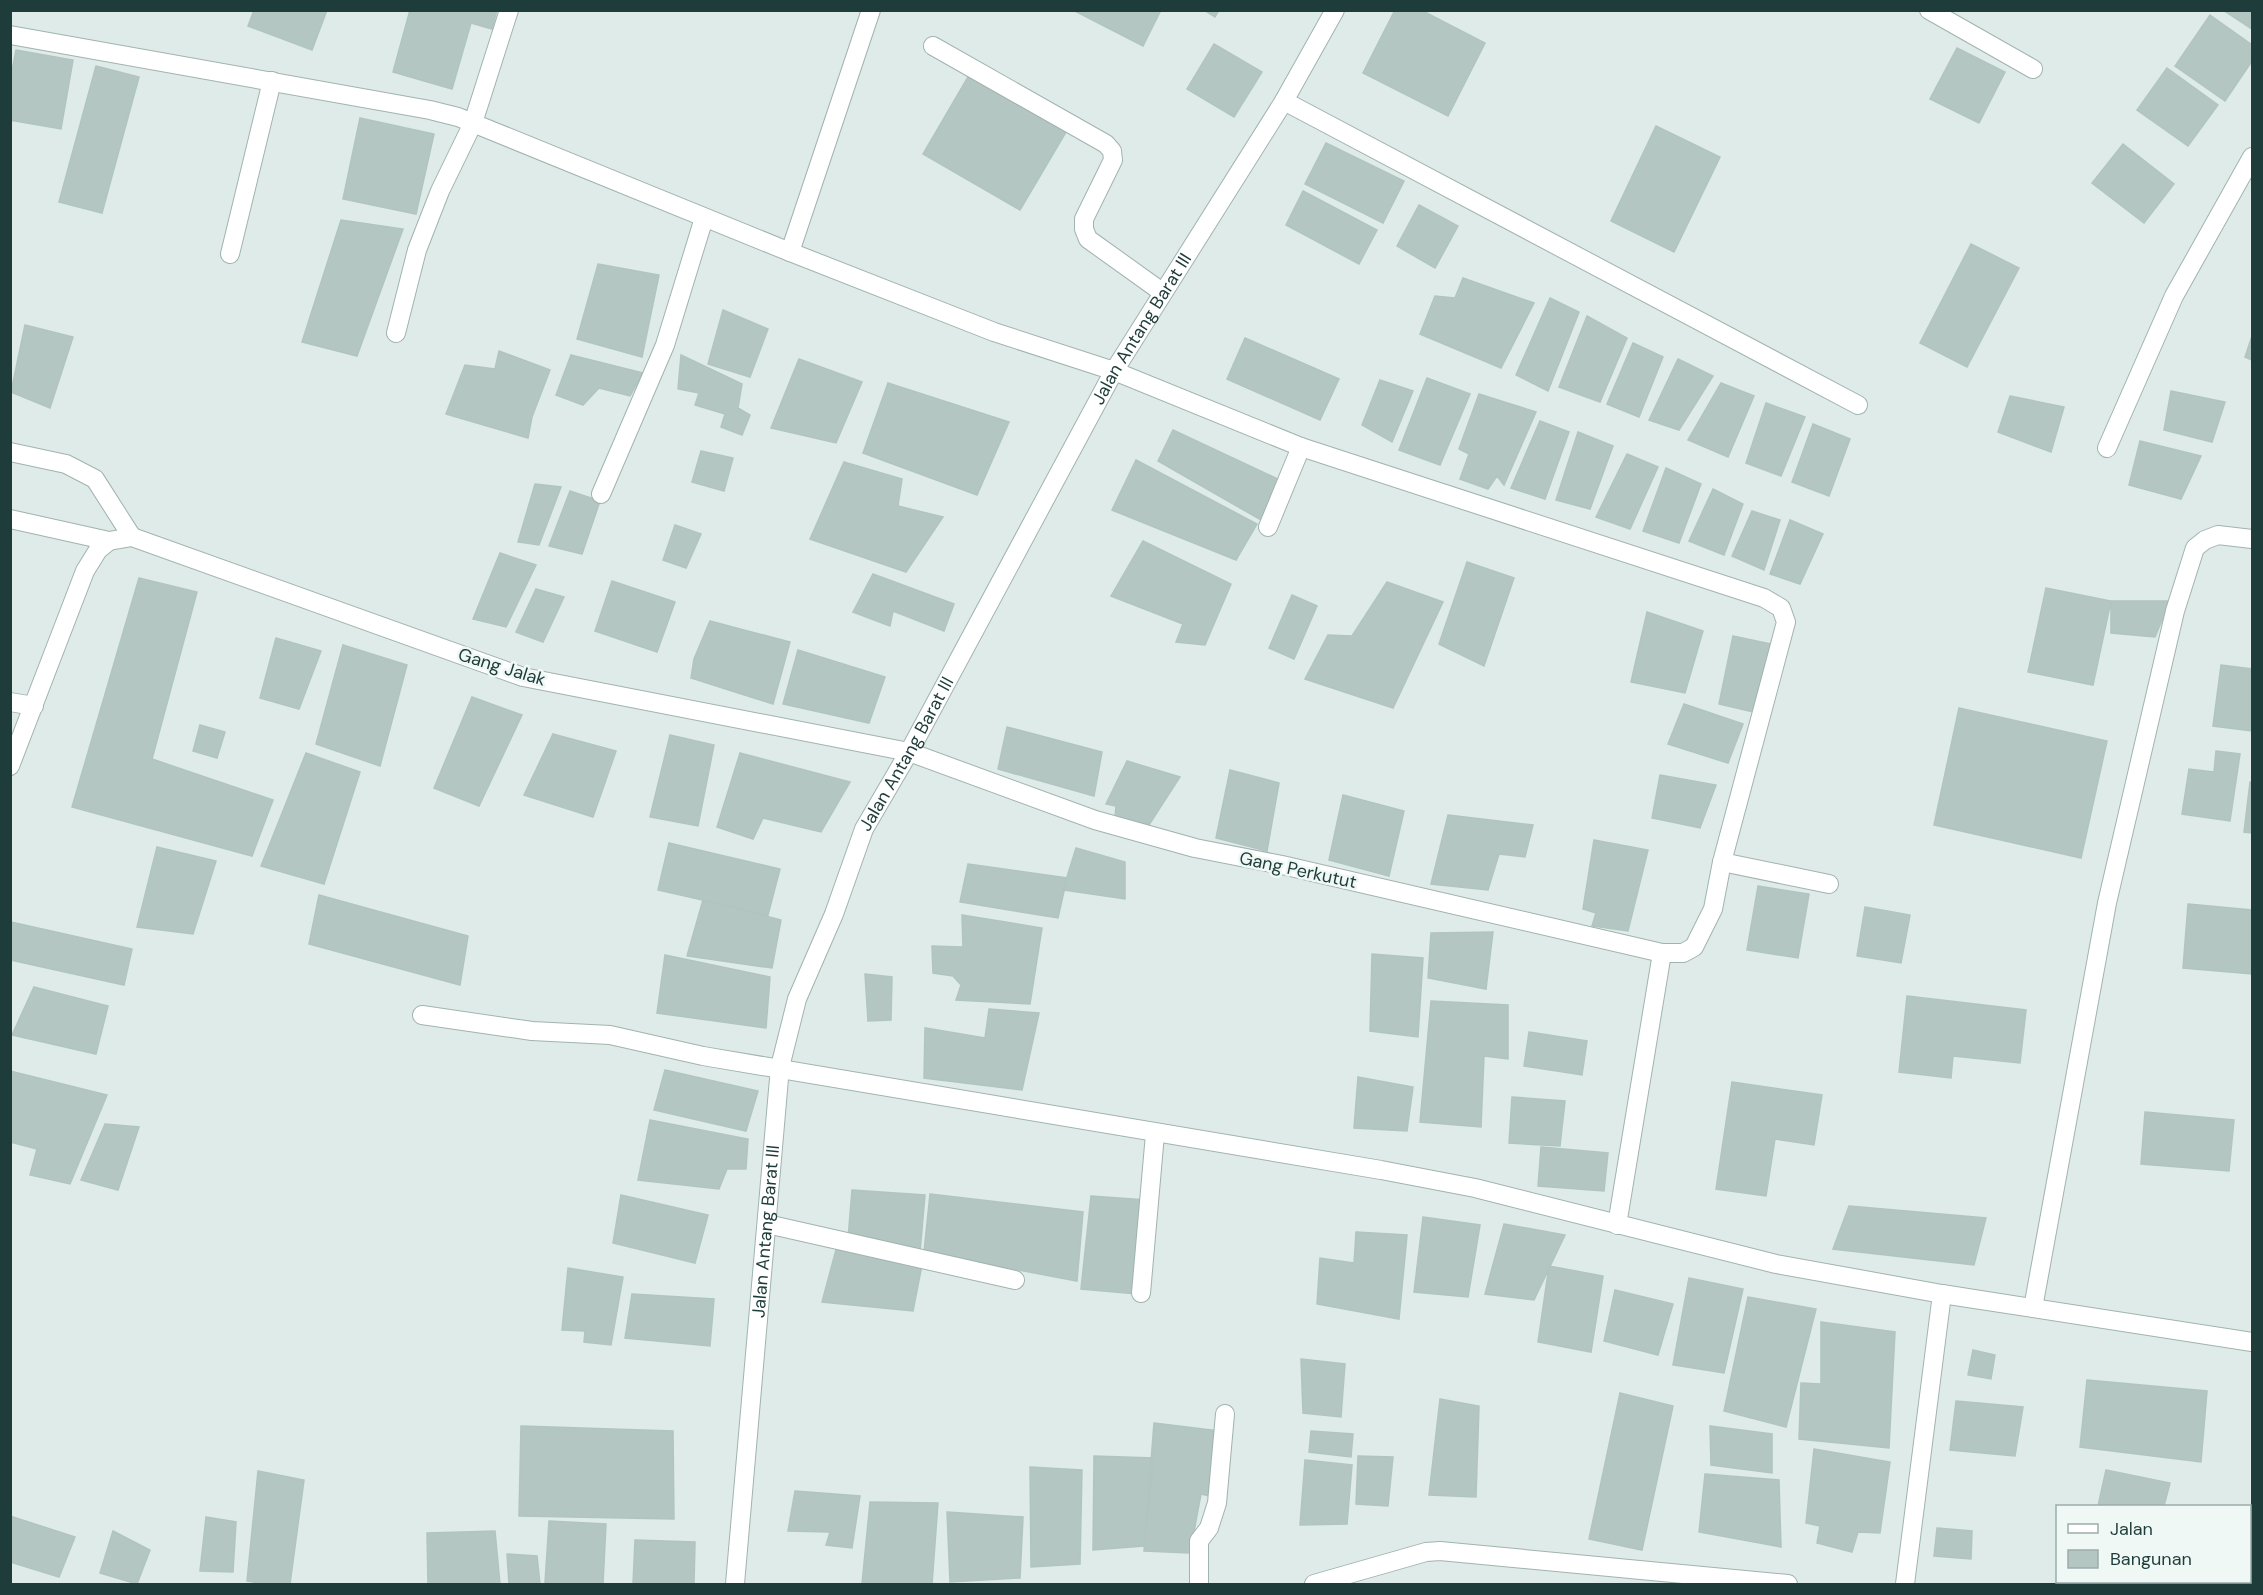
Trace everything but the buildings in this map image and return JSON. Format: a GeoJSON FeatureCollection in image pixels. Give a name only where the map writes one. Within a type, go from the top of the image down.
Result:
{"type":"FeatureCollection","features":[{"type":"Feature","properties":{"kind":"street"},"geometry":{"type":"LineString","coordinates":[[396,333],[417,250],[440,191],[473,123],[509,10]]}},
{"type":"Feature","properties":{"kind":"street"},"geometry":{"type":"LineString","coordinates":[[790,252],[871,10]]}},
{"type":"Feature","properties":{"kind":"street"},"geometry":{"type":"LineString","coordinates":[[1929,10],[2033,69]]}},
{"type":"Feature","properties":{"kind":"street","name":"Jalan Antang Barat III"},"geometry":{"type":"LineString","coordinates":[[735,1584],[780,1067],[797,999],[834,914],[864,829],[909,752],[1114,371],[1284,101],[1333,11]]}},
{"type":"Feature","properties":{"kind":"street"},"geometry":{"type":"LineString","coordinates":[[10,35],[430,110],[473,123],[994,333],[1114,371],[1300,447],[1764,597],[1781,608],[1786,622],[1784,636],[1722,862],[1829,884]]}},
{"type":"Feature","properties":{"kind":"street"},"geometry":{"type":"LineString","coordinates":[[933,46],[1106,144],[1112,151],[1113,160],[1084,219],[1084,229],[1088,239],[1162,292]]}},
{"type":"Feature","properties":{"kind":"street"},"geometry":{"type":"LineString","coordinates":[[230,254],[272,81]]}},
{"type":"Feature","properties":{"kind":"street"},"geometry":{"type":"LineString","coordinates":[[1284,101],[1858,405]]}},
{"type":"Feature","properties":{"kind":"street"},"geometry":{"type":"LineString","coordinates":[[2107,448],[2174,296],[2253,157]]}},
{"type":"Feature","properties":{"kind":"street"},"geometry":{"type":"LineString","coordinates":[[601,494],[665,345],[704,218]]}},
{"type":"Feature","properties":{"kind":"street"},"geometry":{"type":"LineString","coordinates":[[1268,527],[1300,447]]}},
{"type":"Feature","properties":{"kind":"street"},"geometry":{"type":"LineString","coordinates":[[10,452],[66,464],[95,479],[132,537]]}},
{"type":"Feature","properties":{"kind":"street"},"geometry":{"type":"LineString","coordinates":[[10,519],[109,541]]}},
{"type":"Feature","properties":{"kind":"street"},"geometry":{"type":"LineString","coordinates":[[2032,1308],[2107,903],[2175,611],[2195,548],[2205,540],[2218,535],[2253,539]]}},
{"type":"Feature","properties":{"kind":"street","name":"Gang Jalak"},"geometry":{"type":"LineString","coordinates":[[109,541],[132,537],[523,677],[909,752]]}},
{"type":"Feature","properties":{"kind":"street"},"geometry":{"type":"LineString","coordinates":[[10,766],[85,571],[98,550],[109,541]]}},
{"type":"Feature","properties":{"kind":"street"},"geometry":{"type":"LineString","coordinates":[[10,702],[34,706]]}},
{"type":"Feature","properties":{"kind":"street","name":"Gang Perkutut"},"geometry":{"type":"LineString","coordinates":[[909,752],[1095,820],[1194,848],[1662,953],[1683,953],[1694,947],[1713,909],[1722,862]]}},
{"type":"Feature","properties":{"kind":"street"},"geometry":{"type":"LineString","coordinates":[[1617,1225],[1662,953]]}},
{"type":"Feature","properties":{"kind":"street"},"geometry":{"type":"LineString","coordinates":[[422,1015],[532,1031],[610,1035],[703,1056],[780,1067],[1155,1134],[1431,1179],[1776,1264],[1942,1294],[2253,1342]]}},
{"type":"Feature","properties":{"kind":"street"},"geometry":{"type":"LineString","coordinates":[[1141,1293],[1155,1134]]}},
{"type":"Feature","properties":{"kind":"street"},"geometry":{"type":"LineString","coordinates":[[768,1224],[1015,1280]]}},
{"type":"Feature","properties":{"kind":"street"},"geometry":{"type":"LineString","coordinates":[[1905,1584],[1942,1294]]}},
{"type":"Feature","properties":{"kind":"street"},"geometry":{"type":"LineString","coordinates":[[1199,1584],[1199,1541],[1209,1528],[1217,1503],[1225,1414]]}},
{"type":"Feature","properties":{"kind":"street"},"geometry":{"type":"LineString","coordinates":[[1314,1584],[1426,1552],[1440,1551],[1788,1584]]}}]}
